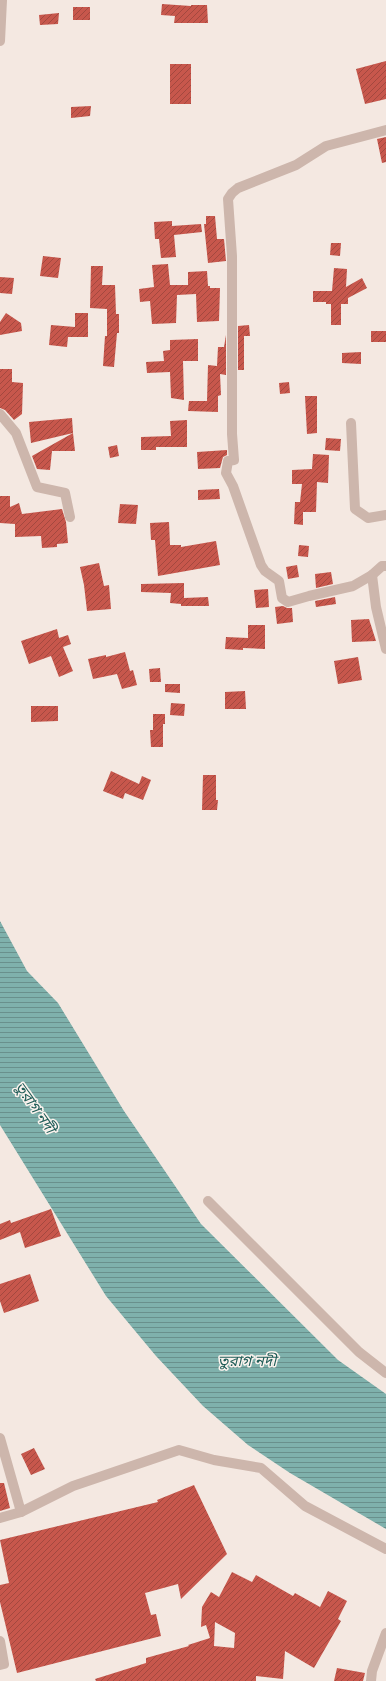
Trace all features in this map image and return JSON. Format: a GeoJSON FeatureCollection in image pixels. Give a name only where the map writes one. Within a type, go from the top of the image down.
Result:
{"type":"FeatureCollection","features":[{"type":"Feature","properties":{"kind":"street"},"geometry":{"type":"LineString","coordinates":[[0,41],[2,0]]}},
{"type":"Feature","properties":{"kind":"street"},"geometry":{"type":"LineString","coordinates":[[386,130],[326,146],[296,165],[238,188],[228,199],[232,256],[232,434],[234,460],[228,461],[226,473],[233,486],[258,558],[265,571],[279,581],[282,598],[288,602],[353,586],[372,575],[382,566],[386,566]]}},
{"type":"Feature","properties":{"kind":"street"},"geometry":{"type":"LineString","coordinates":[[0,414],[16,433],[37,487],[65,493],[70,517]]}},
{"type":"Feature","properties":{"kind":"street"},"geometry":{"type":"LineString","coordinates":[[351,423],[355,509],[368,518],[386,515]]}},
{"type":"Feature","properties":{"kind":"street"},"geometry":{"type":"LineString","coordinates":[[372,575],[376,607],[386,649]]}},
{"type":"Feature","properties":{"kind":"street"},"geometry":{"type":"LineString","coordinates":[[208,1201],[359,1352],[386,1373]]}},
{"type":"Feature","properties":{"kind":"street"},"geometry":{"type":"LineString","coordinates":[[0,1438],[21,1512]]}},
{"type":"Feature","properties":{"kind":"street"},"geometry":{"type":"LineString","coordinates":[[0,1518],[21,1512],[73,1486],[179,1450],[214,1460],[261,1468],[305,1506],[386,1549]]}},
{"type":"Feature","properties":{"kind":"street"},"geometry":{"type":"LineString","coordinates":[[371,1681],[372,1671],[386,1633]]}},
{"type":"Feature","properties":{"kind":"street"},"geometry":{"type":"LineString","coordinates":[[0,1641],[4,1664],[0,1664]]}},
{"type":"Feature","properties":{"kind":"water","name":"তুরাগ নদী"},"geometry":{"type":"Polygon","coordinates":[[[0,921],[27,971],[58,1003],[124,1111],[201,1224],[338,1360],[386,1394],[386,1529],[290,1473],[248,1445],[203,1406],[156,1356],[106,1296],[0,1125],[0,921]]]}},
{"type":"Feature","properties":{"kind":"building"},"geometry":{"type":"Polygon","coordinates":[[[162,4],[191,6],[207,5],[208,23],[174,23],[175,16],[161,15],[162,4]]]}},
{"type":"Feature","properties":{"kind":"building"},"geometry":{"type":"Polygon","coordinates":[[[73,7],[90,7],[90,20],[73,20],[73,7]]]}},
{"type":"Feature","properties":{"kind":"building"},"geometry":{"type":"Polygon","coordinates":[[[59,13],[58,24],[40,25],[39,15],[59,13]]]}},
{"type":"Feature","properties":{"kind":"building"},"geometry":{"type":"Polygon","coordinates":[[[386,61],[386,99],[365,104],[356,69],[386,61]]]}},
{"type":"Feature","properties":{"kind":"building"},"geometry":{"type":"Polygon","coordinates":[[[170,64],[191,64],[191,104],[170,104],[170,64]]]}},
{"type":"Feature","properties":{"kind":"building"},"geometry":{"type":"Polygon","coordinates":[[[91,106],[90,116],[71,118],[71,107],[91,106]]]}},
{"type":"Feature","properties":{"kind":"building"},"geometry":{"type":"Polygon","coordinates":[[[386,137],[386,162],[382,163],[377,139],[386,137]]]}},
{"type":"Feature","properties":{"kind":"building"},"geometry":{"type":"Polygon","coordinates":[[[206,216],[215,216],[217,239],[224,239],[226,261],[208,263],[204,224],[206,224],[206,216]]]}},
{"type":"Feature","properties":{"kind":"building"},"geometry":{"type":"Polygon","coordinates":[[[172,221],[172,226],[201,224],[202,232],[174,235],[176,257],[161,258],[159,239],[155,239],[154,222],[172,221]]]}},
{"type":"Feature","properties":{"kind":"building"},"geometry":{"type":"Polygon","coordinates":[[[331,243],[341,243],[340,256],[330,255],[331,243]]]}},
{"type":"Feature","properties":{"kind":"building"},"geometry":{"type":"Polygon","coordinates":[[[43,256],[61,258],[58,278],[40,276],[43,256]]]}},
{"type":"Feature","properties":{"kind":"building"},"geometry":{"type":"Polygon","coordinates":[[[168,264],[170,285],[188,285],[188,272],[207,271],[208,286],[210,286],[210,288],[220,288],[219,321],[197,322],[196,294],[177,295],[176,323],[152,324],[150,301],[140,302],[139,289],[154,287],[152,265],[168,264]]]}},
{"type":"Feature","properties":{"kind":"building"},"geometry":{"type":"Polygon","coordinates":[[[91,266],[103,266],[102,285],[115,285],[116,314],[119,314],[119,333],[117,333],[114,367],[103,366],[105,336],[107,336],[107,309],[90,308],[91,266]]]}},
{"type":"Feature","properties":{"kind":"building"},"geometry":{"type":"Polygon","coordinates":[[[334,268],[347,269],[346,287],[362,278],[367,288],[348,298],[348,304],[341,304],[341,325],[331,325],[331,304],[326,304],[326,302],[313,302],[313,291],[332,291],[334,268]]]}},
{"type":"Feature","properties":{"kind":"building"},"geometry":{"type":"Polygon","coordinates":[[[0,277],[14,278],[12,294],[0,293],[0,277]]]}},
{"type":"Feature","properties":{"kind":"building"},"geometry":{"type":"Polygon","coordinates":[[[6,313],[21,323],[22,331],[0,335],[0,322],[6,313]]]}},
{"type":"Feature","properties":{"kind":"building"},"geometry":{"type":"Polygon","coordinates":[[[75,313],[88,313],[88,337],[68,337],[67,347],[49,345],[51,325],[75,327],[75,313]]]}},
{"type":"Feature","properties":{"kind":"building"},"geometry":{"type":"Polygon","coordinates":[[[249,325],[250,336],[244,336],[244,370],[238,370],[238,326],[249,325]]]}},
{"type":"Feature","properties":{"kind":"building"},"geometry":{"type":"Polygon","coordinates":[[[371,331],[386,331],[386,342],[371,342],[371,331]]]}},
{"type":"Feature","properties":{"kind":"building"},"geometry":{"type":"Polygon","coordinates":[[[226,335],[226,375],[220,374],[221,395],[218,396],[218,412],[188,411],[189,401],[207,401],[208,365],[217,366],[218,347],[224,347],[226,335]]]}},
{"type":"Feature","properties":{"kind":"building"},"geometry":{"type":"Polygon","coordinates":[[[198,339],[198,361],[183,361],[184,400],[171,398],[170,372],[147,373],[146,362],[164,361],[163,351],[170,350],[170,340],[198,339]]]}},
{"type":"Feature","properties":{"kind":"building"},"geometry":{"type":"Polygon","coordinates":[[[361,352],[361,364],[342,363],[342,353],[361,352]]]}},
{"type":"Feature","properties":{"kind":"building"},"geometry":{"type":"Polygon","coordinates":[[[0,369],[12,369],[12,382],[23,383],[22,414],[14,420],[5,410],[0,408],[0,369]]]}},
{"type":"Feature","properties":{"kind":"building"},"geometry":{"type":"Polygon","coordinates":[[[289,382],[290,393],[280,394],[279,383],[289,382]]]}},
{"type":"Feature","properties":{"kind":"building"},"geometry":{"type":"Polygon","coordinates":[[[305,396],[317,396],[317,433],[307,434],[305,396]]]}},
{"type":"Feature","properties":{"kind":"building"},"geometry":{"type":"Polygon","coordinates":[[[72,418],[73,433],[31,443],[29,422],[72,418]]]}},
{"type":"Feature","properties":{"kind":"building"},"geometry":{"type":"Polygon","coordinates":[[[187,420],[187,447],[156,447],[156,450],[141,450],[141,437],[171,436],[170,421],[187,420]]]}},
{"type":"Feature","properties":{"kind":"building"},"geometry":{"type":"Polygon","coordinates":[[[73,433],[75,451],[52,451],[50,470],[37,469],[32,456],[73,433]]]}},
{"type":"Feature","properties":{"kind":"building"},"geometry":{"type":"Polygon","coordinates":[[[326,438],[341,439],[340,451],[325,450],[326,438]]]}},
{"type":"Feature","properties":{"kind":"building"},"geometry":{"type":"Polygon","coordinates":[[[117,445],[119,456],[110,458],[108,447],[117,445]]]}},
{"type":"Feature","properties":{"kind":"building"},"geometry":{"type":"Polygon","coordinates":[[[227,450],[227,455],[223,457],[220,468],[198,469],[197,452],[227,450]]]}},
{"type":"Feature","properties":{"kind":"building"},"geometry":{"type":"Polygon","coordinates":[[[313,454],[329,455],[328,483],[317,482],[316,512],[303,512],[303,525],[294,524],[295,502],[300,502],[302,484],[292,484],[292,470],[312,469],[313,454]]]}},
{"type":"Feature","properties":{"kind":"building"},"geometry":{"type":"Polygon","coordinates":[[[219,489],[220,499],[198,500],[198,490],[219,489]]]}},
{"type":"Feature","properties":{"kind":"building"},"geometry":{"type":"Polygon","coordinates":[[[0,496],[10,496],[10,507],[19,503],[22,514],[62,509],[66,522],[68,543],[57,544],[57,547],[42,548],[41,536],[15,537],[15,524],[0,523],[0,496]]]}},
{"type":"Feature","properties":{"kind":"building"},"geometry":{"type":"Polygon","coordinates":[[[120,504],[138,505],[136,524],[118,523],[120,504]]]}},
{"type":"Feature","properties":{"kind":"building"},"geometry":{"type":"Polygon","coordinates":[[[169,522],[170,545],[181,545],[181,547],[216,541],[220,565],[158,576],[155,540],[151,540],[150,523],[169,522]]]}},
{"type":"Feature","properties":{"kind":"building"},"geometry":{"type":"Polygon","coordinates":[[[299,545],[309,546],[308,557],[298,556],[299,545]]]}},
{"type":"Feature","properties":{"kind":"building"},"geometry":{"type":"Polygon","coordinates":[[[99,563],[104,586],[109,585],[111,609],[87,611],[80,567],[99,563]]]}},
{"type":"Feature","properties":{"kind":"building"},"geometry":{"type":"Polygon","coordinates":[[[297,565],[299,577],[288,579],[286,567],[297,565]]]}},
{"type":"Feature","properties":{"kind":"building"},"geometry":{"type":"Polygon","coordinates":[[[331,572],[333,584],[316,588],[315,574],[331,572]]]}},
{"type":"Feature","properties":{"kind":"building"},"geometry":{"type":"Polygon","coordinates":[[[184,583],[184,598],[208,597],[209,606],[181,606],[181,604],[170,603],[171,593],[141,592],[141,584],[184,583]]]}},
{"type":"Feature","properties":{"kind":"building"},"geometry":{"type":"Polygon","coordinates":[[[268,589],[269,607],[256,608],[254,590],[268,589]]]}},
{"type":"Feature","properties":{"kind":"building"},"geometry":{"type":"Polygon","coordinates":[[[335,597],[336,604],[316,607],[315,601],[335,597]]]}},
{"type":"Feature","properties":{"kind":"building"},"geometry":{"type":"Polygon","coordinates":[[[283,606],[292,608],[293,622],[277,624],[275,607],[283,606]]]}},
{"type":"Feature","properties":{"kind":"building"},"geometry":{"type":"Polygon","coordinates":[[[369,619],[376,641],[352,642],[351,620],[369,619]]]}},
{"type":"Feature","properties":{"kind":"building"},"geometry":{"type":"Polygon","coordinates":[[[248,625],[265,625],[265,649],[225,649],[226,637],[248,638],[248,625]]]}},
{"type":"Feature","properties":{"kind":"building"},"geometry":{"type":"Polygon","coordinates":[[[57,629],[59,638],[68,635],[71,644],[63,647],[73,671],[59,677],[51,656],[29,664],[21,641],[57,629]]]}},
{"type":"Feature","properties":{"kind":"building"},"geometry":{"type":"Polygon","coordinates":[[[125,652],[130,671],[133,670],[137,685],[122,689],[117,674],[93,679],[88,659],[106,655],[106,657],[125,652]]]}},
{"type":"Feature","properties":{"kind":"building"},"geometry":{"type":"Polygon","coordinates":[[[358,657],[362,680],[338,684],[334,661],[358,657]]]}},
{"type":"Feature","properties":{"kind":"building"},"geometry":{"type":"Polygon","coordinates":[[[160,668],[161,682],[150,682],[149,669],[160,668]]]}},
{"type":"Feature","properties":{"kind":"building"},"geometry":{"type":"Polygon","coordinates":[[[165,684],[180,684],[180,693],[165,692],[165,684]]]}},
{"type":"Feature","properties":{"kind":"building"},"geometry":{"type":"Polygon","coordinates":[[[245,691],[246,709],[225,709],[225,692],[245,691]]]}},
{"type":"Feature","properties":{"kind":"building"},"geometry":{"type":"Polygon","coordinates":[[[171,703],[185,704],[184,716],[170,715],[171,703]]]}},
{"type":"Feature","properties":{"kind":"building"},"geometry":{"type":"Polygon","coordinates":[[[31,706],[58,706],[58,721],[31,722],[31,706]]]}},
{"type":"Feature","properties":{"kind":"building"},"geometry":{"type":"Polygon","coordinates":[[[153,714],[165,714],[165,724],[163,724],[163,747],[151,747],[150,730],[153,730],[153,714]]]}},
{"type":"Feature","properties":{"kind":"building"},"geometry":{"type":"Polygon","coordinates":[[[111,771],[139,784],[142,776],[151,780],[143,800],[125,793],[123,799],[103,791],[111,771]]]}},
{"type":"Feature","properties":{"kind":"building"},"geometry":{"type":"Polygon","coordinates":[[[203,775],[216,775],[216,800],[218,800],[217,810],[202,810],[203,775]]]}},
{"type":"Feature","properties":{"kind":"building"},"geometry":{"type":"Polygon","coordinates":[[[51,1209],[61,1236],[25,1248],[20,1232],[0,1240],[0,1224],[10,1220],[11,1223],[51,1209]]]}},
{"type":"Feature","properties":{"kind":"building"},"geometry":{"type":"Polygon","coordinates":[[[30,1274],[39,1301],[4,1313],[0,1301],[0,1284],[30,1274]]]}},
{"type":"Feature","properties":{"kind":"building"},"geometry":{"type":"Polygon","coordinates":[[[34,1448],[45,1469],[31,1475],[21,1454],[34,1448]]]}},
{"type":"Feature","properties":{"kind":"building"},"geometry":{"type":"Polygon","coordinates":[[[0,1483],[4,1483],[10,1508],[0,1511],[0,1483]]]}},
{"type":"Feature","properties":{"kind":"building"},"geometry":{"type":"Polygon","coordinates":[[[194,1485],[227,1554],[181,1599],[178,1584],[145,1593],[151,1615],[156,1614],[161,1636],[17,1673],[0,1602],[0,1585],[9,1583],[0,1540],[158,1502],[157,1500],[194,1485]]]}},
{"type":"Feature","properties":{"kind":"building"},"geometry":{"type":"Polygon","coordinates":[[[232,1572],[252,1582],[256,1575],[293,1596],[295,1593],[320,1607],[328,1591],[347,1601],[338,1619],[341,1621],[314,1668],[285,1651],[283,1679],[256,1676],[256,1681],[96,1681],[95,1679],[146,1663],[146,1658],[189,1646],[188,1645],[210,1638],[206,1625],[201,1627],[202,1607],[211,1592],[219,1597],[232,1572]],[[215,1622],[214,1646],[234,1648],[235,1633],[215,1622]]]}},
{"type":"Feature","properties":{"kind":"building"},"geometry":{"type":"Polygon","coordinates":[[[337,1668],[365,1673],[363,1681],[334,1681],[337,1668]]]}}]}
